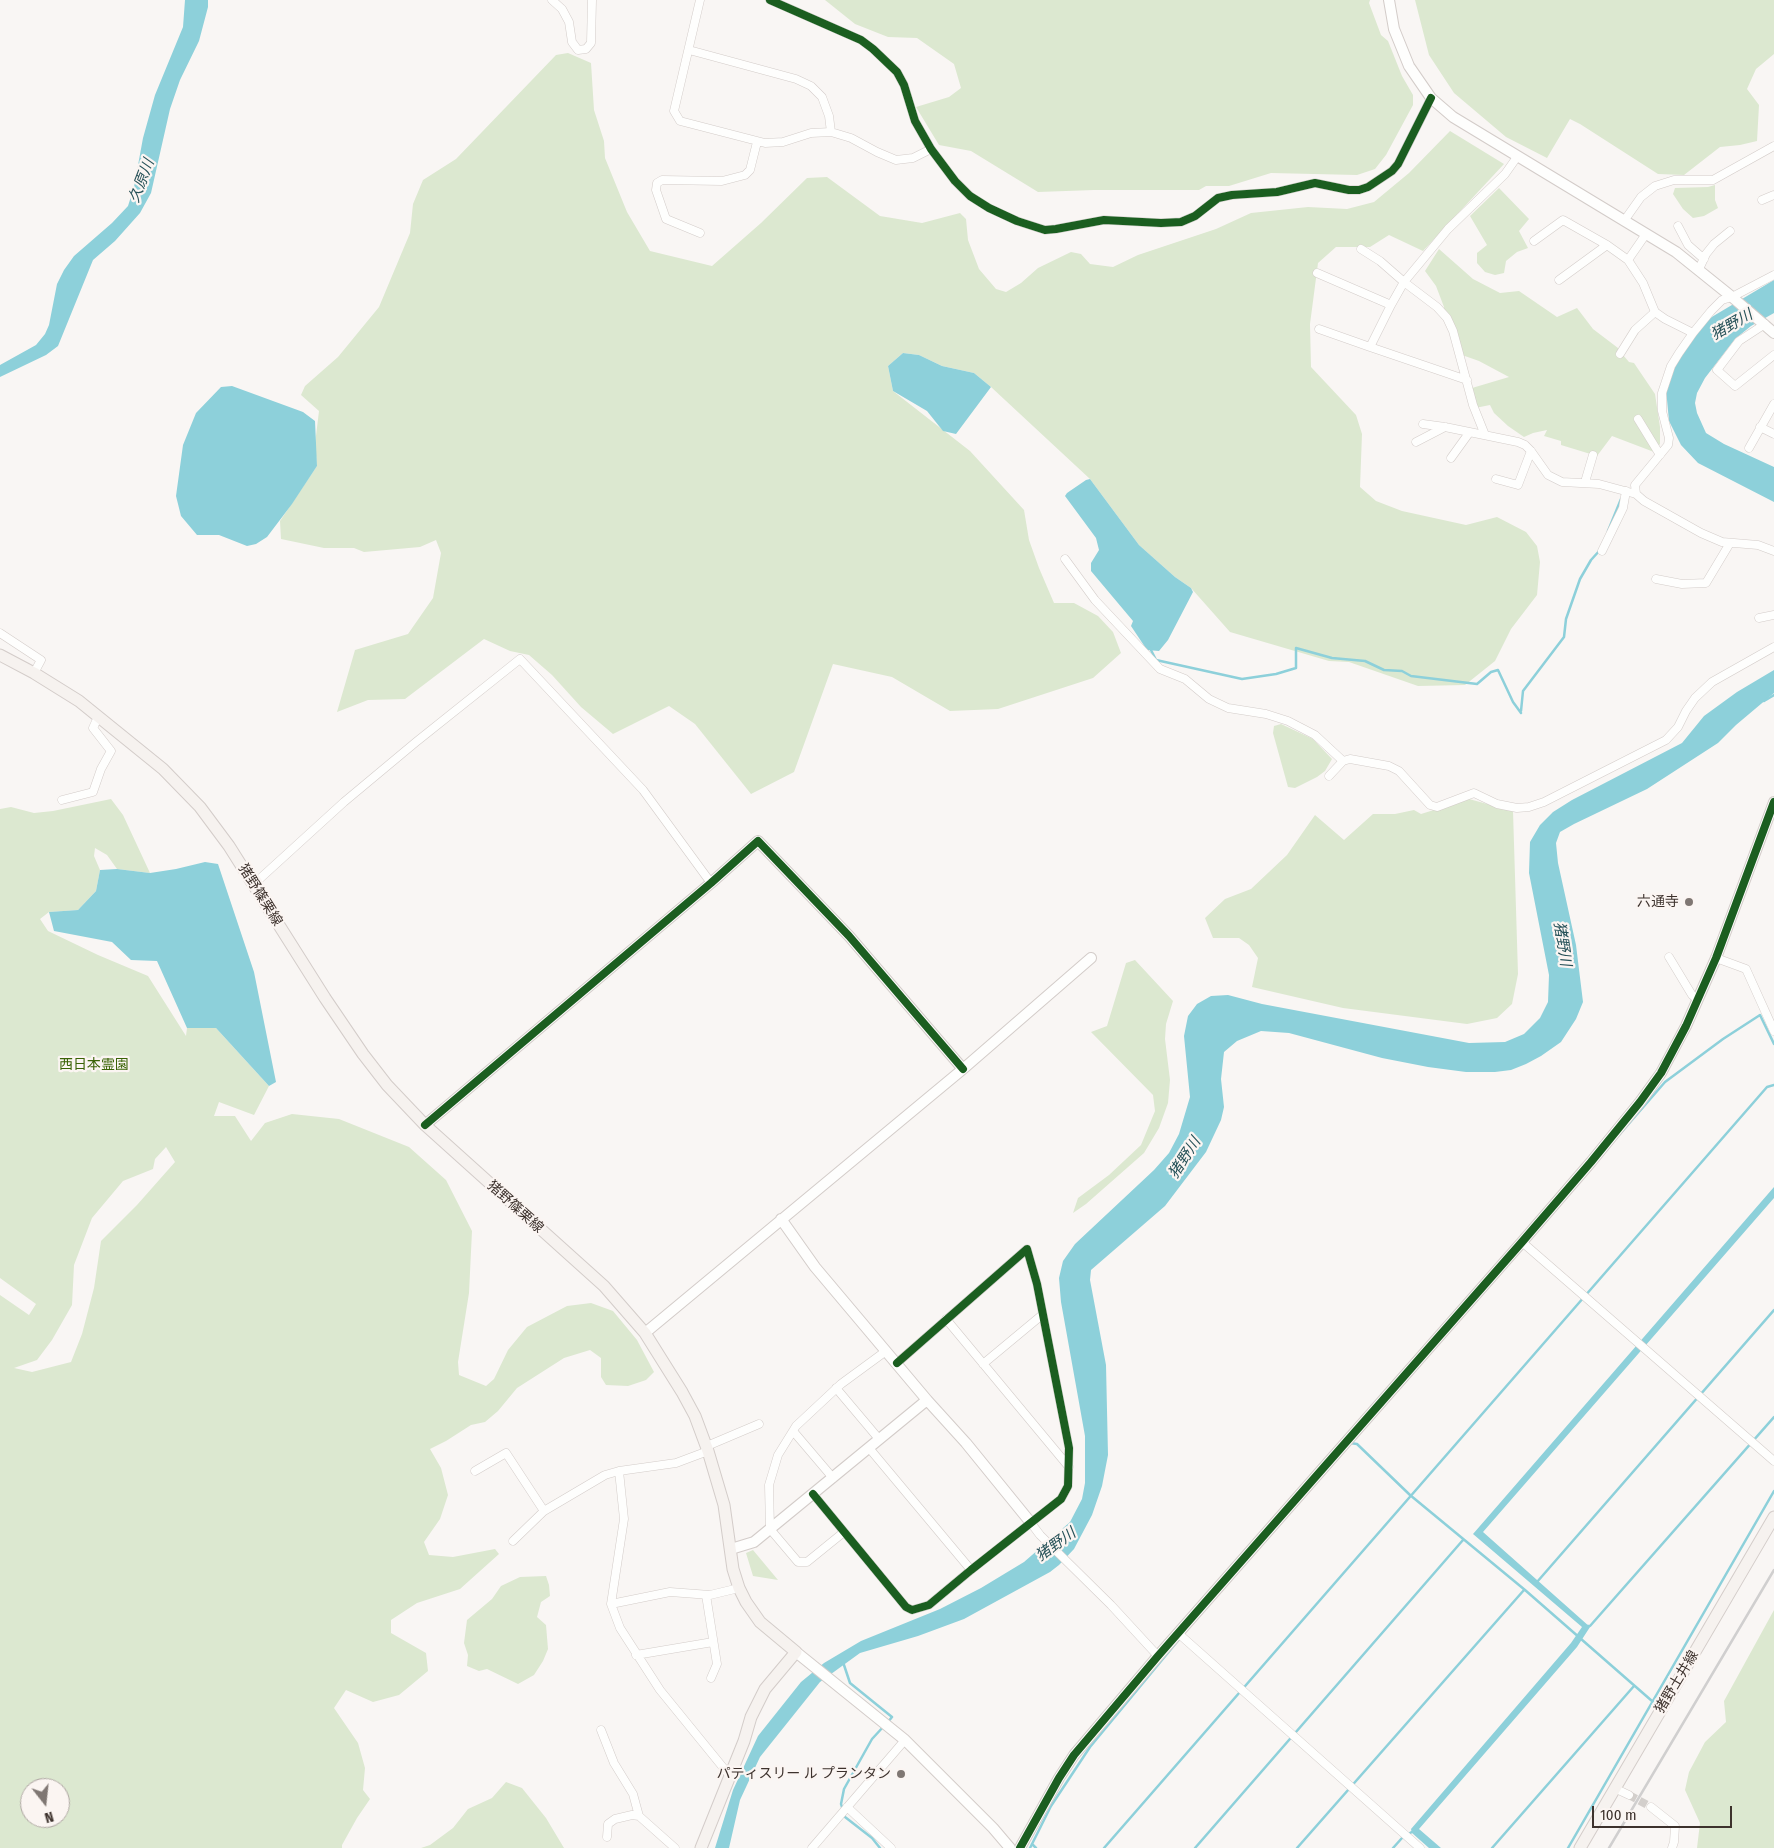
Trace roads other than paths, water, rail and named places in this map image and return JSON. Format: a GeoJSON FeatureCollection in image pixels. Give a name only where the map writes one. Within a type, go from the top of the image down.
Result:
{"type":"FeatureCollection","features":[{"type":"Feature","properties":{"kind":"main road","name":"猪野篠栗線"},"geometry":{"type":"LineString","coordinates":[[0,655],[34,673],[98,716],[163,769],[200,807],[254,884],[325,998],[387,1085],[425,1125],[604,1286],[645,1333],[695,1416],[724,1505],[733,1569],[746,1602],[760,1622],[796,1652]]}},
{"type":"Feature","properties":{"kind":"main road","name":"猪野土井線"},"geometry":{"type":"LineString","coordinates":[[1580,1848],[1774,1517]]}},
{"type":"Feature","properties":{"kind":"main road"},"geometry":{"type":"LineString","coordinates":[[701,1848],[744,1741],[751,1717],[765,1689],[796,1652]]}},
{"type":"Feature","properties":{"kind":"street"},"geometry":{"type":"LineString","coordinates":[[552,0],[562,10],[569,22],[572,42],[578,50],[586,49],[591,43],[592,0]]}},
{"type":"Feature","properties":{"kind":"street"},"geometry":{"type":"LineString","coordinates":[[700,0],[674,112],[680,121],[757,142],[783,142],[812,133],[830,132],[851,138],[896,160],[913,158],[931,149]]}},
{"type":"Feature","properties":{"kind":"street"},"geometry":{"type":"LineString","coordinates":[[771,0],[861,40],[885,60],[897,72],[904,84],[915,121],[931,149],[970,196],[989,208],[1045,230],[1104,220],[1160,223],[1181,222],[1195,216],[1218,198],[1232,195],[1277,192],[1315,183],[1349,190],[1359,190],[1368,187],[1392,171],[1398,164],[1431,98]]}},
{"type":"Feature","properties":{"kind":"street"},"geometry":{"type":"LineString","coordinates":[[1389,0],[1394,29],[1402,51],[1409,66],[1431,98],[1453,117],[1676,252],[1699,269],[1774,333]]}},
{"type":"Feature","properties":{"kind":"street"},"geometry":{"type":"LineString","coordinates":[[689,50],[796,80],[811,86],[822,97],[829,116],[830,132]]}},
{"type":"Feature","properties":{"kind":"street"},"geometry":{"type":"LineString","coordinates":[[700,233],[666,219],[656,190],[657,183],[662,180],[722,181],[746,175],[750,170],[757,142]]}},
{"type":"Feature","properties":{"kind":"street"},"geometry":{"type":"LineString","coordinates":[[1624,221],[1641,197],[1655,186],[1674,180],[1713,180],[1774,146]]}},
{"type":"Feature","properties":{"kind":"street"},"geometry":{"type":"LineString","coordinates":[[1370,347],[1404,282],[1448,229],[1505,174],[1517,157]]}},
{"type":"Feature","properties":{"kind":"street"},"geometry":{"type":"LineString","coordinates":[[1762,200],[1774,195]]}},
{"type":"Feature","properties":{"kind":"street"},"geometry":{"type":"LineString","coordinates":[[1534,241],[1563,220],[1607,245],[1628,260],[1643,282],[1655,312],[1665,320],[1693,332]]}},
{"type":"Feature","properties":{"kind":"street"},"geometry":{"type":"LineString","coordinates":[[1678,226],[1688,245],[1704,260]]}},
{"type":"Feature","properties":{"kind":"street"},"geometry":{"type":"LineString","coordinates":[[1699,269],[1706,254],[1714,244],[1730,231]]}},
{"type":"Feature","properties":{"kind":"street"},"geometry":{"type":"LineString","coordinates":[[1628,260],[1646,234]]}},
{"type":"Feature","properties":{"kind":"street"},"geometry":{"type":"LineString","coordinates":[[1559,280],[1607,245]]}},
{"type":"Feature","properties":{"kind":"street"},"geometry":{"type":"LineString","coordinates":[[1361,249],[1380,261],[1447,318],[1453,331],[1473,405],[1485,435]]}},
{"type":"Feature","properties":{"kind":"street"},"geometry":{"type":"LineString","coordinates":[[1318,273],[1391,305]]}},
{"type":"Feature","properties":{"kind":"street"},"geometry":{"type":"LineString","coordinates":[[1636,494],[1635,485],[1668,445],[1669,438],[1662,411],[1662,393],[1671,366],[1693,332],[1722,300],[1732,297],[1774,274]]}},
{"type":"Feature","properties":{"kind":"street"},"geometry":{"type":"LineString","coordinates":[[1620,354],[1635,330],[1655,312]]}},
{"type":"Feature","properties":{"kind":"street"},"geometry":{"type":"LineString","coordinates":[[1764,324],[1739,341],[1717,370],[1735,386],[1774,355]]}},
{"type":"Feature","properties":{"kind":"street"},"geometry":{"type":"LineString","coordinates":[[1319,329],[1467,380]]}},
{"type":"Feature","properties":{"kind":"street"},"geometry":{"type":"LineString","coordinates":[[1749,448],[1774,404]]}},
{"type":"Feature","properties":{"kind":"street"},"geometry":{"type":"LineString","coordinates":[[1638,419],[1660,455]]}},
{"type":"Feature","properties":{"kind":"street"},"geometry":{"type":"LineString","coordinates":[[1423,424],[1518,442],[1525,445],[1531,451],[1548,475],[1562,482],[1599,484],[1636,494],[1701,533],[1722,542],[1758,545],[1774,551]]}},
{"type":"Feature","properties":{"kind":"street"},"geometry":{"type":"LineString","coordinates":[[1416,442],[1446,427]]}},
{"type":"Feature","properties":{"kind":"street"},"geometry":{"type":"LineString","coordinates":[[1760,427],[1774,434]]}},
{"type":"Feature","properties":{"kind":"street"},"geometry":{"type":"LineString","coordinates":[[1451,458],[1469,433]]}},
{"type":"Feature","properties":{"kind":"street"},"geometry":{"type":"LineString","coordinates":[[1496,479],[1518,485],[1531,451]]}},
{"type":"Feature","properties":{"kind":"street"},"geometry":{"type":"LineString","coordinates":[[1585,482],[1593,455]]}},
{"type":"Feature","properties":{"kind":"street"},"geometry":{"type":"LineString","coordinates":[[1602,551],[1623,508],[1626,491]]}},
{"type":"Feature","properties":{"kind":"street"},"geometry":{"type":"LineString","coordinates":[[1656,579],[1682,584],[1706,583],[1730,543]]}},
{"type":"Feature","properties":{"kind":"street"},"geometry":{"type":"LineString","coordinates":[[1066,559],[1095,600],[1160,670],[1185,679],[1209,699],[1228,708],[1288,721],[1315,735],[1343,761]]}},
{"type":"Feature","properties":{"kind":"street"},"geometry":{"type":"LineString","coordinates":[[1759,618],[1774,615]]}},
{"type":"Feature","properties":{"kind":"street"},"geometry":{"type":"LineString","coordinates":[[0,633],[41,660],[34,673]]}},
{"type":"Feature","properties":{"kind":"street"},"geometry":{"type":"LineString","coordinates":[[1329,776],[1343,761],[1350,759],[1389,766],[1399,771],[1430,806],[1437,807],[1474,793],[1497,804],[1517,808],[1528,807],[1544,802],[1666,740],[1678,727],[1695,698],[1712,682],[1774,647]]}},
{"type":"Feature","properties":{"kind":"street"},"geometry":{"type":"LineString","coordinates":[[254,884],[344,802],[520,659],[643,790],[711,883]]}},
{"type":"Feature","properties":{"kind":"street"},"geometry":{"type":"LineString","coordinates":[[62,800],[93,792],[101,769],[111,751],[93,728],[98,716]]}},
{"type":"Feature","properties":{"kind":"street"},"geometry":{"type":"LineString","coordinates":[[1020,1848],[1074,1755],[1158,1656],[1591,1162],[1661,1073],[1686,1026],[1716,958],[1774,802]]}},
{"type":"Feature","properties":{"kind":"street"},"geometry":{"type":"LineString","coordinates":[[425,1125],[758,841],[849,936],[963,1068]]}},
{"type":"Feature","properties":{"kind":"street"},"geometry":{"type":"LineString","coordinates":[[1669,957],[1692,995],[1698,1000]]}},
{"type":"Feature","properties":{"kind":"street"},"geometry":{"type":"LineString","coordinates":[[645,1333],[963,1068],[1091,958]]}},
{"type":"Feature","properties":{"kind":"street"},"geometry":{"type":"LineString","coordinates":[[1716,958],[1746,969],[1774,1030]]}},
{"type":"Feature","properties":{"kind":"street"},"geometry":{"type":"LineString","coordinates":[[781,1219],[814,1267],[966,1443],[1040,1534],[1111,1605],[1158,1656]]}},
{"type":"Feature","properties":{"kind":"street"},"geometry":{"type":"LineString","coordinates":[[1522,1242],[1774,1461]]}},
{"type":"Feature","properties":{"kind":"street"},"geometry":{"type":"LineString","coordinates":[[813,1494],[906,1608],[912,1610],[929,1605],[1061,1500],[1068,1486],[1069,1448],[1032,1264],[1027,1249],[896,1362]]}},
{"type":"Feature","properties":{"kind":"street"},"geometry":{"type":"LineString","coordinates":[[983,1364],[1042,1315]]}},
{"type":"Feature","properties":{"kind":"street"},"geometry":{"type":"LineString","coordinates":[[946,1319],[1069,1467]]}},
{"type":"Feature","properties":{"kind":"street"},"geometry":{"type":"LineString","coordinates":[[844,1532],[807,1562],[798,1562],[770,1529],[770,1485],[778,1455],[796,1426],[836,1388],[886,1351]]}},
{"type":"Feature","properties":{"kind":"street"},"geometry":{"type":"LineString","coordinates":[[836,1388],[879,1439]]}},
{"type":"Feature","properties":{"kind":"street"},"geometry":{"type":"LineString","coordinates":[[731,1549],[754,1542],[927,1400]]}},
{"type":"Feature","properties":{"kind":"street"},"geometry":{"type":"LineString","coordinates":[[513,1541],[544,1511],[605,1475],[619,1471],[676,1463],[759,1424]]}},
{"type":"Feature","properties":{"kind":"street"},"geometry":{"type":"LineString","coordinates":[[793,1431],[833,1478]]}},
{"type":"Feature","properties":{"kind":"street"},"geometry":{"type":"LineString","coordinates":[[869,1448],[971,1570]]}},
{"type":"Feature","properties":{"kind":"street"},"geometry":{"type":"LineString","coordinates":[[475,1470],[506,1453],[544,1511]]}},
{"type":"Feature","properties":{"kind":"street"},"geometry":{"type":"LineString","coordinates":[[619,1471],[624,1519],[611,1604],[620,1628],[669,1703],[730,1776]]}},
{"type":"Feature","properties":{"kind":"street"},"geometry":{"type":"LineString","coordinates":[[611,1604],[670,1592],[706,1595],[740,1588]]}},
{"type":"Feature","properties":{"kind":"street"},"geometry":{"type":"LineString","coordinates":[[706,1595],[717,1664],[711,1678]]}},
{"type":"Feature","properties":{"kind":"street"},"geometry":{"type":"LineString","coordinates":[[1179,1634],[1420,1848]]}},
{"type":"Feature","properties":{"kind":"street"},"geometry":{"type":"LineString","coordinates":[[636,1654],[713,1642]]}},
{"type":"Feature","properties":{"kind":"street"},"geometry":{"type":"LineString","coordinates":[[796,1652],[905,1740],[959,1792],[1010,1848]]}},
{"type":"Feature","properties":{"kind":"street"},"geometry":{"type":"LineString","coordinates":[[601,1730],[614,1762],[633,1794],[640,1816],[675,1848]]}},
{"type":"Feature","properties":{"kind":"street"},"geometry":{"type":"LineString","coordinates":[[812,1848],[905,1740]]}},
{"type":"Feature","properties":{"kind":"street"},"geometry":{"type":"LineString","coordinates":[[1614,1788],[1629,1795]]}},
{"type":"Feature","properties":{"kind":"street"},"geometry":{"type":"LineString","coordinates":[[847,1807],[891,1848]]}},
{"type":"Feature","properties":{"kind":"street"},"geometry":{"type":"LineString","coordinates":[[1651,1807],[1675,1826],[1672,1848]]}},
{"type":"Feature","properties":{"kind":"street"},"geometry":{"type":"LineString","coordinates":[[607,1837],[608,1824],[615,1819],[632,1815],[640,1816]]}},
{"type":"Feature","properties":{"kind":"water","name":"久原川"},"geometry":{"type":"Polygon","coordinates":[[[185,0],[208,0],[208,7],[199,41],[180,80],[170,109],[151,193],[140,213],[115,241],[93,260],[58,346],[46,355],[0,377],[0,365],[36,345],[45,334],[49,325],[57,284],[74,256],[112,223],[128,206],[155,95],[183,27],[185,0]]]}},
{"type":"Feature","properties":{"kind":"water","name":"猪野川"},"geometry":{"type":"Polygon","coordinates":[[[1774,280],[1774,313],[1751,326],[1735,339],[1705,378],[1697,393],[1695,403],[1697,413],[1706,433],[1724,444],[1774,467],[1774,502],[1698,463],[1681,445],[1669,421],[1666,389],[1676,364],[1705,321],[1774,280]]]}},
{"type":"Feature","properties":{"kind":"water"},"geometry":{"type":"Polygon","coordinates":[[[903,353],[919,355],[942,366],[974,373],[991,387],[956,434],[943,431],[927,411],[893,391],[888,366],[903,353]]]}},
{"type":"Feature","properties":{"kind":"water"},"geometry":{"type":"Polygon","coordinates":[[[232,386],[303,412],[315,421],[317,466],[267,537],[256,544],[247,546],[219,535],[197,535],[181,516],[176,496],[183,445],[196,413],[221,387],[232,386]]]}},
{"type":"Feature","properties":{"kind":"water"},"geometry":{"type":"Polygon","coordinates":[[[1090,479],[1139,545],[1175,577],[1191,588],[1193,592],[1168,640],[1159,651],[1147,650],[1131,626],[1133,621],[1091,571],[1091,563],[1099,550],[1096,538],[1065,496],[1090,479]]]}},
{"type":"Feature","properties":{"kind":"water","name":"猪野川"},"geometry":{"type":"Polygon","coordinates":[[[1774,670],[1774,693],[1718,743],[1647,789],[1560,832],[1556,843],[1558,863],[1576,945],[1583,1002],[1576,1019],[1561,1042],[1541,1056],[1511,1070],[1466,1072],[1382,1058],[1289,1033],[1261,1031],[1237,1041],[1224,1052],[1221,1079],[1224,1107],[1221,1120],[1206,1152],[1165,1206],[1091,1270],[1090,1280],[1106,1365],[1108,1455],[1102,1486],[1092,1515],[1074,1549],[1050,1572],[964,1619],[918,1636],[860,1653],[820,1682],[760,1757],[740,1800],[729,1848],[715,1848],[733,1790],[758,1736],[801,1682],[824,1663],[861,1641],[940,1609],[981,1588],[1024,1562],[1070,1522],[1082,1499],[1085,1483],[1085,1436],[1061,1302],[1059,1278],[1063,1261],[1075,1244],[1154,1170],[1169,1153],[1179,1134],[1190,1097],[1184,1036],[1188,1016],[1197,1004],[1211,996],[1228,995],[1262,1004],[1469,1043],[1505,1042],[1524,1034],[1540,1018],[1548,1002],[1549,975],[1529,873],[1530,842],[1540,825],[1553,812],[1572,800],[1682,743],[1704,716],[1737,692],[1774,670]]]}},
{"type":"Feature","properties":{"kind":"water"},"geometry":{"type":"Polygon","coordinates":[[[205,862],[218,864],[254,972],[276,1082],[269,1086],[216,1028],[187,1028],[157,961],[131,960],[112,942],[54,931],[49,912],[78,910],[96,891],[100,870],[117,869],[150,873],[205,862]]]}},
{"type":"Feature","properties":{"kind":"water"},"geometry":{"type":"Polygon","coordinates":[[[1774,1187],[1774,1198],[1483,1532],[1590,1627],[1577,1647],[1419,1829],[1441,1848],[1429,1848],[1412,1833],[1411,1829],[1571,1643],[1582,1627],[1473,1534],[1774,1187]]]}},
{"type":"Feature","properties":{"kind":"waterway"},"geometry":{"type":"LineString","coordinates":[[1608,531],[1621,499]]}},
{"type":"Feature","properties":{"kind":"waterway"},"geometry":{"type":"LineString","coordinates":[[1521,711],[1523,691],[1564,637],[1566,619],[1580,579],[1591,560],[1600,550]]}},
{"type":"Feature","properties":{"kind":"waterway"},"geometry":{"type":"LineString","coordinates":[[1150,648],[1156,660],[1242,679],[1276,674],[1296,668],[1296,648],[1332,658],[1365,661],[1384,670],[1402,671],[1411,676],[1477,684],[1491,672],[1498,670],[1513,702],[1521,713]]}},
{"type":"Feature","properties":{"kind":"waterway"},"geometry":{"type":"LineString","coordinates":[[1764,701],[1774,695]]}},
{"type":"Feature","properties":{"kind":"waterway"},"geometry":{"type":"LineString","coordinates":[[1619,1135],[1665,1082],[1723,1039],[1760,1015],[1774,1044]]}},
{"type":"Feature","properties":{"kind":"waterway"},"geometry":{"type":"LineString","coordinates":[[1104,1848],[1767,1087],[1774,1085]]}},
{"type":"Feature","properties":{"kind":"waterway"},"geometry":{"type":"LineString","coordinates":[[1537,1582],[1774,1310]]}},
{"type":"Feature","properties":{"kind":"waterway"},"geometry":{"type":"LineString","coordinates":[[1587,1626],[1590,1626],[1774,1417]]}},
{"type":"Feature","properties":{"kind":"waterway"},"geometry":{"type":"LineString","coordinates":[[1350,1443],[1357,1444],[1410,1495],[1525,1590],[1652,1701]]}},
{"type":"Feature","properties":{"kind":"waterway"},"geometry":{"type":"LineString","coordinates":[[1568,1848],[1774,1491]]}},
{"type":"Feature","properties":{"kind":"waterway"},"geometry":{"type":"LineString","coordinates":[[1195,1848],[1463,1540]]}},
{"type":"Feature","properties":{"kind":"waterway"},"geometry":{"type":"LineString","coordinates":[[1297,1848],[1524,1590]]}},
{"type":"Feature","properties":{"kind":"waterway"},"geometry":{"type":"LineString","coordinates":[[1030,1848],[1051,1806],[1090,1747],[1181,1637]]}},
{"type":"Feature","properties":{"kind":"waterway"},"geometry":{"type":"LineString","coordinates":[[843,1662],[850,1683],[892,1717],[888,1722]]}},
{"type":"Feature","properties":{"kind":"waterway"},"geometry":{"type":"LineString","coordinates":[[1492,1848],[1634,1686]]}},
{"type":"Feature","properties":{"kind":"waterway"},"geometry":{"type":"LineString","coordinates":[[880,1848],[872,1838],[845,1817],[841,1804],[844,1789],[872,1739],[884,1726]]}},
{"type":"Feature","properties":{"kind":"waterway"},"geometry":{"type":"LineString","coordinates":[[1393,1848],[1402,1838],[1415,1830]]}},
{"type":"Feature","properties":{"kind":"waterway"},"geometry":{"type":"LineString","coordinates":[[1032,1844],[1036,1848]]}},
{"type":"Feature","properties":{"kind":"tunnel"},"geometry":{"type":"LineString","coordinates":[[1629,1795],[1651,1807]]}},
{"type":"Feature","properties":{"kind":"railway"},"geometry":{"type":"LineString","coordinates":[[1609,1848],[1774,1570]]}},
{"type":"Feature","properties":{"kind":"place","name":"六通寺"},"geometry":{"type":"Point","coordinates":[1689,902]}},
{"type":"Feature","properties":{"kind":"place","name":"パティスリー ル プランタン"},"geometry":{"type":"Point","coordinates":[901,1774]}},
{"type":"Feature","properties":{"kind":"park label","name":"西日本霊園"},"geometry":{"type":"Point","coordinates":[94,1065]}}]}
